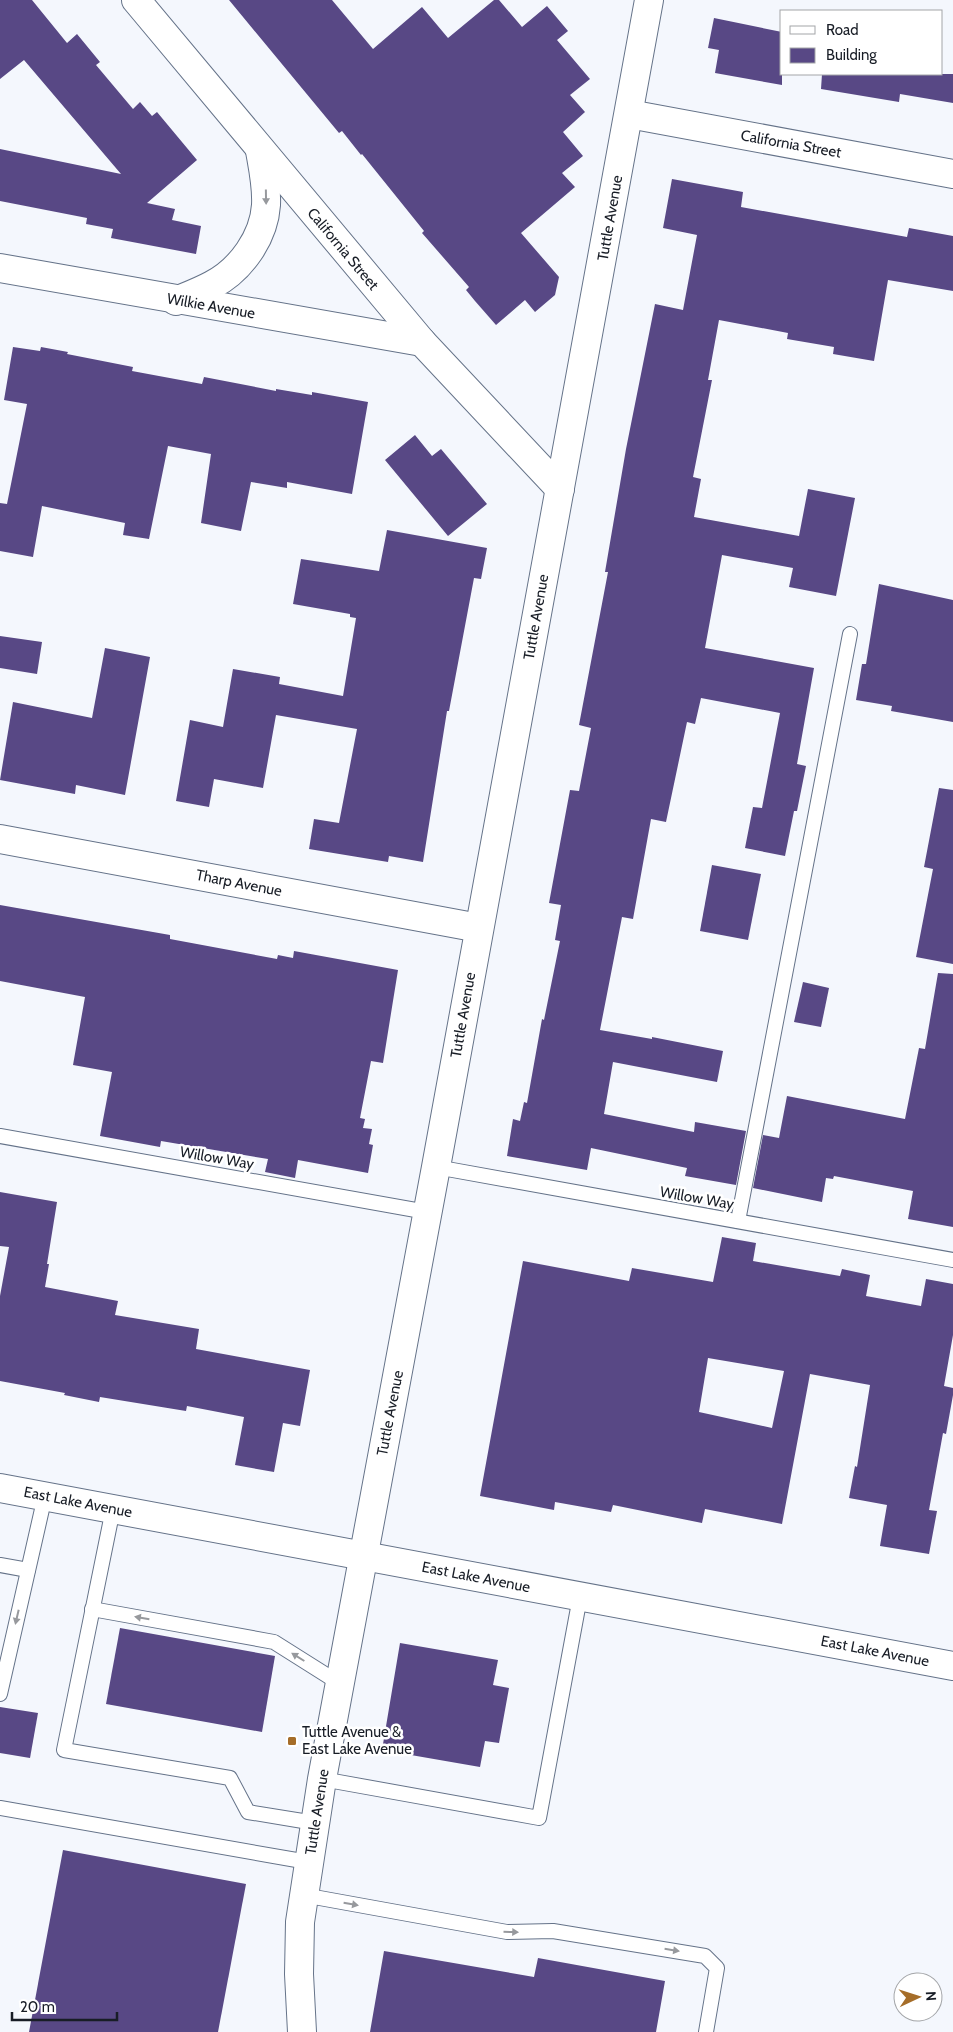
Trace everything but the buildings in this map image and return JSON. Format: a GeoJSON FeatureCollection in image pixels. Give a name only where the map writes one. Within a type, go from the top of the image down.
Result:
{"type":"FeatureCollection","features":[{"type":"Feature","properties":{"kind":"street","name":"California Street"},"geometry":{"type":"LineString","coordinates":[[136,0],[422,342],[560,489]]}},
{"type":"Feature","properties":{"kind":"street","name":"Tuttle Avenue"},"geometry":{"type":"LineString","coordinates":[[302,2032],[298,1948],[303,1895],[322,1779],[649,0]]}},
{"type":"Feature","properties":{"kind":"street","name":"California Street"},"geometry":{"type":"LineString","coordinates":[[628,114],[953,174]]}},
{"type":"Feature","properties":{"kind":"street"},"geometry":{"type":"LineString","coordinates":[[176,301],[220,280],[242,261],[254,245],[262,226],[266,206],[266,182],[260,149]]}},
{"type":"Feature","properties":{"kind":"street","name":"Wilkie Avenue"},"geometry":{"type":"LineString","coordinates":[[0,268],[176,301],[422,342]]}},
{"type":"Feature","properties":{"kind":"street","name":"Tharp Avenue"},"geometry":{"type":"LineString","coordinates":[[0,839],[479,928]]}},
{"type":"Feature","properties":{"kind":"street","name":"East Lake Avenue"},"geometry":{"type":"LineString","coordinates":[[0,1488],[953,1666]]}},
{"type":"Feature","properties":{"kind":"lane"},"geometry":{"type":"LineString","coordinates":[[738,1221],[850,634]]}},
{"type":"Feature","properties":{"kind":"lane","name":"Willow Way"},"geometry":{"type":"LineString","coordinates":[[0,1136],[427,1212]]}},
{"type":"Feature","properties":{"kind":"lane","name":"Willow Way"},"geometry":{"type":"LineString","coordinates":[[436,1167],[953,1260]]}},
{"type":"Feature","properties":{"kind":"lane"},"geometry":{"type":"LineString","coordinates":[[0,1694],[45,1496]]}},
{"type":"Feature","properties":{"kind":"lane"},"geometry":{"type":"LineString","coordinates":[[112,1509],[64,1750],[230,1778],[248,1812],[315,1823]]}},
{"type":"Feature","properties":{"kind":"lane"},"geometry":{"type":"LineString","coordinates":[[0,1565],[28,1570]]}},
{"type":"Feature","properties":{"kind":"lane"},"geometry":{"type":"LineString","coordinates":[[322,1779],[540,1818],[580,1597]]}},
{"type":"Feature","properties":{"kind":"lane"},"geometry":{"type":"LineString","coordinates":[[92,1609],[274,1642],[339,1683]]}},
{"type":"Feature","properties":{"kind":"lane"},"geometry":{"type":"LineString","coordinates":[[1,1812],[308,1862]]}},
{"type":"Feature","properties":{"kind":"lane"},"geometry":{"type":"LineString","coordinates":[[303,1895],[507,1932],[553,1931],[705,1956],[718,1968],[706,2032]]}},
{"type":"Feature","properties":{"kind":"place","name":"Tuttle Avenue & East Lake Avenue"},"geometry":{"type":"Point","coordinates":[292,1741]}}]}
